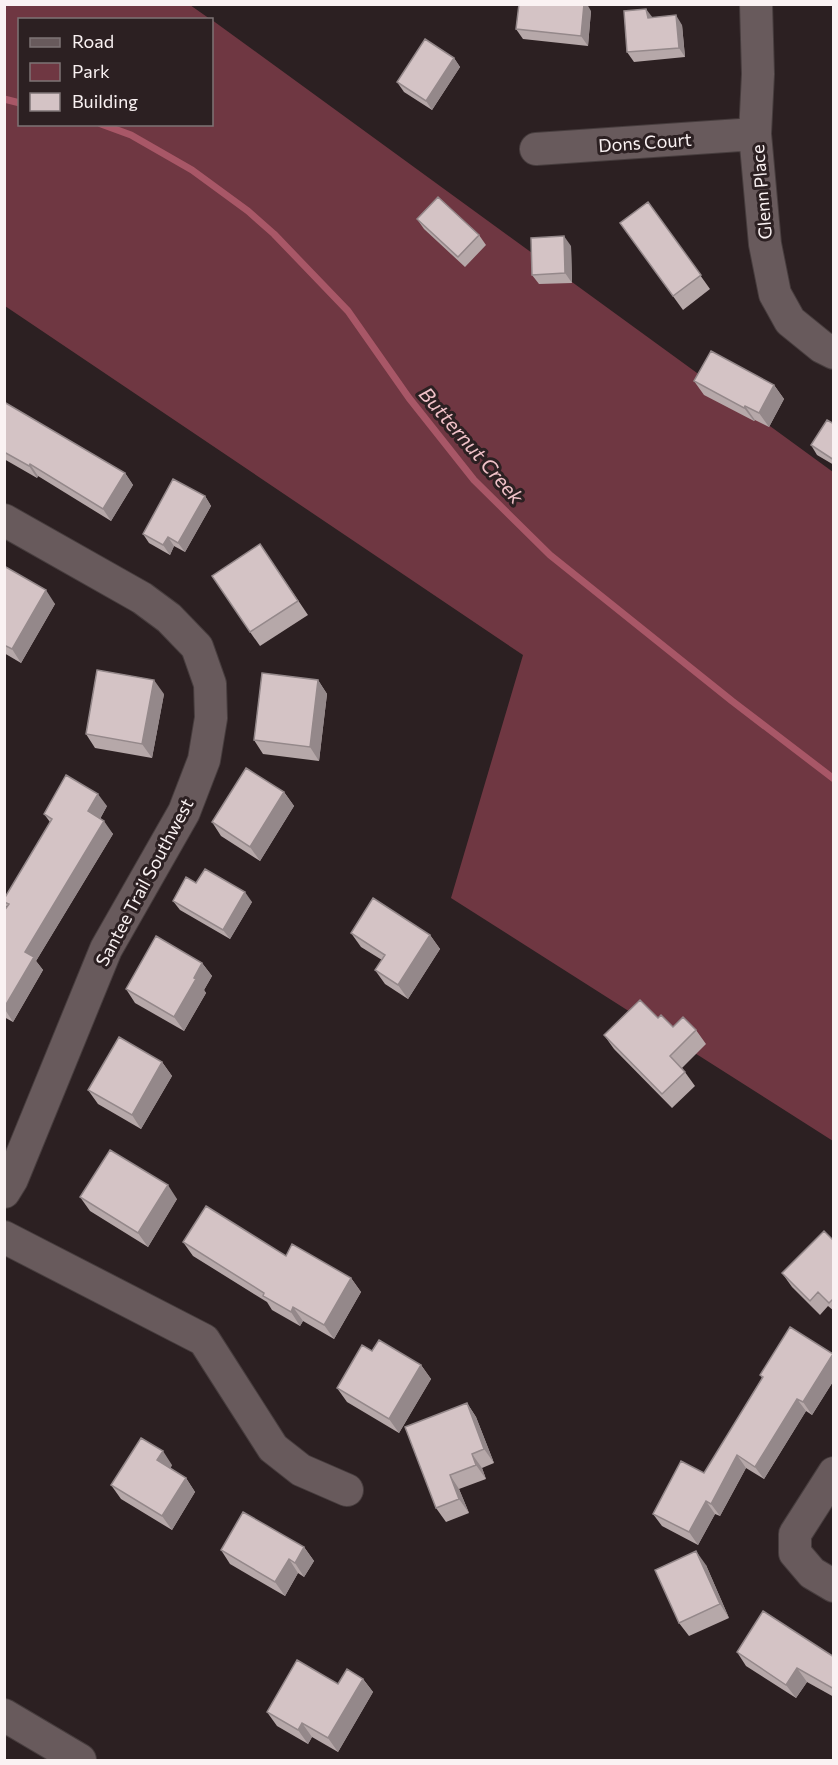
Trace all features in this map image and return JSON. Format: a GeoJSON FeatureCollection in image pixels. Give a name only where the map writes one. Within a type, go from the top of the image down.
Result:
{"type":"FeatureCollection","features":[{"type":"Feature","properties":{"kind":"street","name":"Glenn Place"},"geometry":{"type":"LineString","coordinates":[[756,4],[758,74],[755,134],[765,244],[775,294],[790,321],[822,347],[834,353]]}},
{"type":"Feature","properties":{"kind":"street","name":"Dons Court"},"geometry":{"type":"LineString","coordinates":[[536,149],[755,134]]}},
{"type":"Feature","properties":{"kind":"street","name":"Santee Trail Southwest"},"geometry":{"type":"LineString","coordinates":[[4,520],[142,598],[169,618],[197,647],[210,684],[211,718],[204,760],[184,812],[106,949],[12,1179],[4,1192]]}},
{"type":"Feature","properties":{"kind":"street"},"geometry":{"type":"LineString","coordinates":[[4,1237],[204,1340],[273,1448],[301,1470],[347,1490]]}},
{"type":"Feature","properties":{"kind":"street"},"geometry":{"type":"LineString","coordinates":[[834,1473],[795,1534],[795,1553],[812,1573],[834,1586]]}},
{"type":"Feature","properties":{"kind":"street"},"geometry":{"type":"LineString","coordinates":[[4,1715],[80,1761]]}},
{"type":"Feature","properties":{"kind":"green space"},"geometry":{"type":"Polygon","coordinates":[[[4,5],[190,5],[209,18],[18,18],[18,126],[213,126],[213,21],[833,472],[833,1141],[451,898],[523,655],[5,306],[4,5]]]}},
{"type":"Feature","properties":{"kind":"building"},"geometry":{"type":"Polygon","coordinates":[[[519,4],[584,4],[581,36],[516,29],[519,4]]]}},
{"type":"Feature","properties":{"kind":"building"},"geometry":{"type":"Polygon","coordinates":[[[646,9],[648,18],[676,15],[679,48],[627,52],[624,11],[646,9]]]}},
{"type":"Feature","properties":{"kind":"building"},"geometry":{"type":"Polygon","coordinates":[[[425,39],[454,58],[426,101],[397,82],[425,39]]]}},
{"type":"Feature","properties":{"kind":"building"},"geometry":{"type":"Polygon","coordinates":[[[438,197],[479,235],[458,257],[417,219],[438,197]]]}},
{"type":"Feature","properties":{"kind":"building"},"geometry":{"type":"Polygon","coordinates":[[[648,202],[701,275],[673,296],[620,223],[648,202]]]}},
{"type":"Feature","properties":{"kind":"building"},"geometry":{"type":"Polygon","coordinates":[[[564,236],[565,273],[532,275],[531,238],[564,236]]]}},
{"type":"Feature","properties":{"kind":"building"},"geometry":{"type":"Polygon","coordinates":[[[711,351],[774,385],[759,413],[745,406],[744,408],[694,381],[711,351]]]}},
{"type":"Feature","properties":{"kind":"building"},"geometry":{"type":"Polygon","coordinates":[[[4,402],[125,473],[103,509],[30,464],[29,466],[4,452],[4,402]]]}},
{"type":"Feature","properties":{"kind":"building"},"geometry":{"type":"Polygon","coordinates":[[[827,420],[834,424],[834,460],[811,445],[827,420]]]}},
{"type":"Feature","properties":{"kind":"building"},"geometry":{"type":"Polygon","coordinates":[[[173,479],[205,496],[178,543],[168,537],[163,545],[143,534],[173,479]]]}},
{"type":"Feature","properties":{"kind":"building"},"geometry":{"type":"Polygon","coordinates":[[[260,544],[298,601],[250,632],[212,576],[260,544]]]}},
{"type":"Feature","properties":{"kind":"building"},"geometry":{"type":"Polygon","coordinates":[[[4,566],[46,590],[12,649],[4,645],[4,566]]]}},
{"type":"Feature","properties":{"kind":"building"},"geometry":{"type":"Polygon","coordinates":[[[97,670],[154,680],[142,744],[86,734],[97,670]]]}},
{"type":"Feature","properties":{"kind":"building"},"geometry":{"type":"Polygon","coordinates":[[[262,673],[318,680],[310,747],[254,740],[262,673]]]}},
{"type":"Feature","properties":{"kind":"building"},"geometry":{"type":"Polygon","coordinates":[[[246,768],[284,792],[250,847],[212,822],[246,768]]]}},
{"type":"Feature","properties":{"kind":"building"},"geometry":{"type":"Polygon","coordinates":[[[66,775],[98,794],[88,811],[104,821],[25,952],[34,957],[4,1008],[4,911],[9,904],[4,902],[4,899],[52,819],[44,814],[66,775]]]}},
{"type":"Feature","properties":{"kind":"building"},"geometry":{"type":"Polygon","coordinates":[[[205,869],[245,892],[223,930],[173,901],[186,877],[196,883],[205,869]]]}},
{"type":"Feature","properties":{"kind":"building"},"geometry":{"type":"Polygon","coordinates":[[[373,898],[430,935],[398,985],[375,970],[385,955],[351,933],[373,898]]]}},
{"type":"Feature","properties":{"kind":"building"},"geometry":{"type":"Polygon","coordinates":[[[156,936],[202,963],[194,978],[196,979],[174,1017],[126,989],[156,936]]]}},
{"type":"Feature","properties":{"kind":"building"},"geometry":{"type":"Polygon","coordinates":[[[640,1000],[658,1018],[661,1015],[673,1027],[683,1017],[696,1030],[670,1056],[685,1072],[662,1094],[604,1035],[640,1000]]]}},
{"type":"Feature","properties":{"kind":"building"},"geometry":{"type":"Polygon","coordinates":[[[119,1037],[162,1062],[132,1115],[88,1090],[119,1037]]]}},
{"type":"Feature","properties":{"kind":"building"},"geometry":{"type":"Polygon","coordinates":[[[110,1150],[168,1185],[138,1233],[80,1197],[110,1150]]]}},
{"type":"Feature","properties":{"kind":"building"},"geometry":{"type":"Polygon","coordinates":[[[206,1206],[286,1256],[292,1244],[351,1278],[324,1325],[293,1307],[291,1312],[263,1296],[264,1293],[183,1242],[206,1206]]]}},
{"type":"Feature","properties":{"kind":"building"},"geometry":{"type":"Polygon","coordinates":[[[824,1231],[834,1241],[834,1298],[829,1303],[818,1292],[810,1301],[782,1273],[824,1231]]]}},
{"type":"Feature","properties":{"kind":"building"},"geometry":{"type":"Polygon","coordinates":[[[790,1327],[833,1354],[803,1402],[797,1399],[755,1467],[737,1455],[711,1504],[706,1501],[689,1532],[653,1514],[681,1461],[704,1473],[763,1377],[760,1375],[790,1327]]]}},
{"type":"Feature","properties":{"kind":"building"},"geometry":{"type":"Polygon","coordinates":[[[379,1340],[421,1365],[389,1419],[337,1388],[362,1345],[372,1351],[379,1340]]]}},
{"type":"Feature","properties":{"kind":"building"},"geometry":{"type":"Polygon","coordinates":[[[467,1403],[484,1449],[472,1454],[476,1465],[450,1475],[459,1499],[436,1508],[405,1427],[467,1403]]]}},
{"type":"Feature","properties":{"kind":"building"},"geometry":{"type":"Polygon","coordinates":[[[141,1438],[163,1451],[157,1460],[186,1478],[162,1516],[111,1485],[141,1438]]]}},
{"type":"Feature","properties":{"kind":"building"},"geometry":{"type":"Polygon","coordinates":[[[243,1512],[304,1547],[295,1563],[289,1559],[275,1582],[221,1550],[243,1512]]]}},
{"type":"Feature","properties":{"kind":"building"},"geometry":{"type":"Polygon","coordinates":[[[696,1551],[720,1604],[679,1623],[655,1570],[696,1551]]]}},
{"type":"Feature","properties":{"kind":"building"},"geometry":{"type":"Polygon","coordinates":[[[763,1611],[834,1657],[834,1689],[797,1668],[786,1685],[737,1652],[763,1611]]]}},
{"type":"Feature","properties":{"kind":"building"},"geometry":{"type":"Polygon","coordinates":[[[297,1660],[338,1684],[347,1669],[363,1679],[328,1738],[302,1723],[298,1730],[267,1712],[297,1660]]]}},
{"type":"Feature","properties":{"kind":"waterway","name":"Butternut Creek"},"geometry":{"type":"LineString","coordinates":[[4,99],[18,102]]}},
{"type":"Feature","properties":{"kind":"waterway","name":"Butternut Creek"},"geometry":{"type":"LineString","coordinates":[[106,126],[131,135],[192,170],[248,211],[274,234],[348,311],[409,398],[474,480],[550,555],[732,701],[834,779]]}}]}
